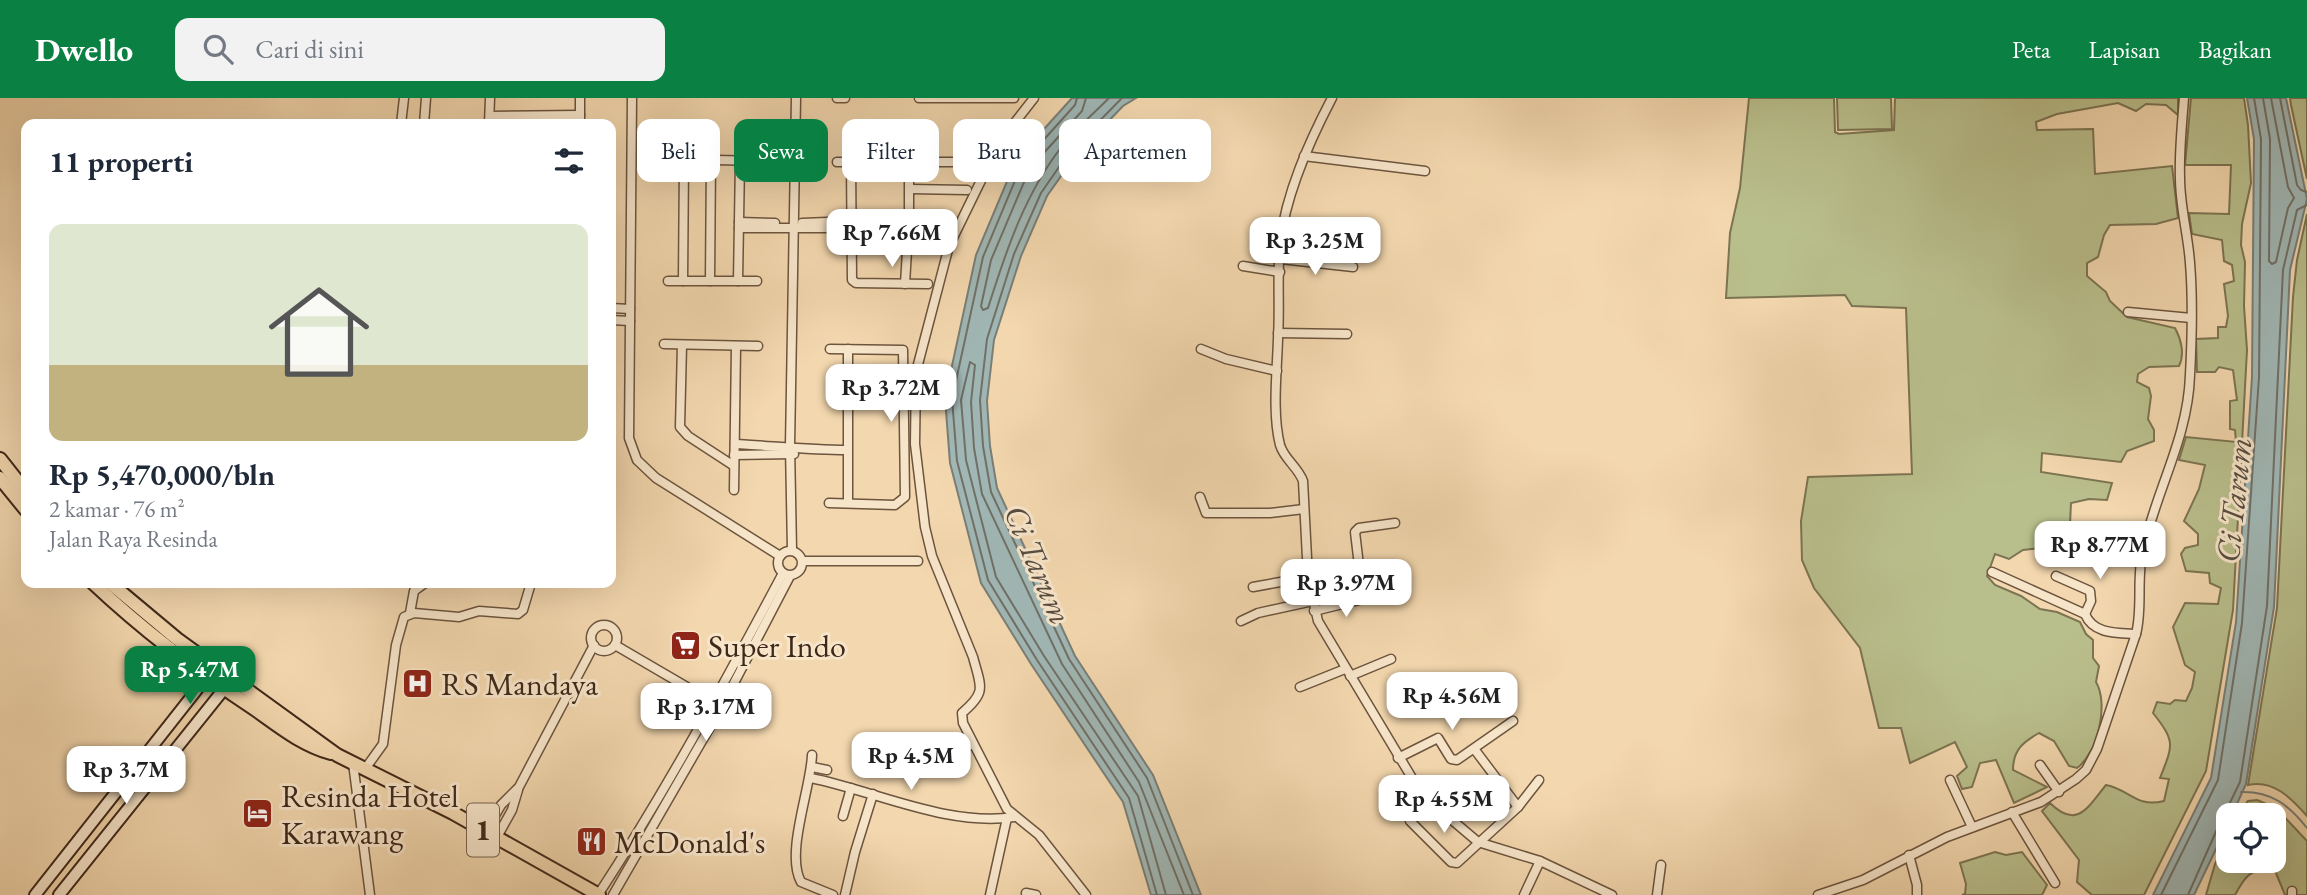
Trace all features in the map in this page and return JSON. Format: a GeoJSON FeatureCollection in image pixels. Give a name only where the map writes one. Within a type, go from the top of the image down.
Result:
{"type":"FeatureCollection","features":[{"type":"Feature","properties":{"kind":"main road"},"geometry":{"type":"LineString","coordinates":[[0,459],[21,486]]}},
{"type":"Feature","properties":{"kind":"main road"},"geometry":{"type":"LineString","coordinates":[[0,478],[21,504]]}},
{"type":"Feature","properties":{"kind":"main road","name":"1"},"geometry":{"type":"LineString","coordinates":[[99,588],[145,629],[224,689],[299,740],[337,755],[491,834],[599,895]]}},
{"type":"Feature","properties":{"kind":"main road","name":"1"},"geometry":{"type":"LineString","coordinates":[[116,588],[151,619],[337,755]]}},
{"type":"Feature","properties":{"kind":"street"},"geometry":{"type":"LineString","coordinates":[[402,119],[404,98]]}},
{"type":"Feature","properties":{"kind":"street"},"geometry":{"type":"LineString","coordinates":[[424,119],[426,98]]}},
{"type":"Feature","properties":{"kind":"street"},"geometry":{"type":"LineString","coordinates":[[490,98],[490,119]]}},
{"type":"Feature","properties":{"kind":"street"},"geometry":{"type":"LineString","coordinates":[[580,98],[580,119]]}},
{"type":"Feature","properties":{"kind":"street"},"geometry":{"type":"LineString","coordinates":[[632,98],[629,438],[637,460],[656,478],[780,556]]}},
{"type":"Feature","properties":{"kind":"street"},"geometry":{"type":"LineString","coordinates":[[792,550],[790,451],[796,98]]}},
{"type":"Feature","properties":{"kind":"street"},"geometry":{"type":"LineString","coordinates":[[837,98],[845,98]]}},
{"type":"Feature","properties":{"kind":"street"},"geometry":{"type":"LineString","coordinates":[[919,98],[1014,98]]}},
{"type":"Feature","properties":{"kind":"street"},"geometry":{"type":"LineString","coordinates":[[990,895],[1011,818],[973,745],[962,716],[965,710],[979,700],[978,673],[932,556],[921,505],[915,444],[916,372],[949,246],[992,158],[1009,130],[1034,98]]}},
{"type":"Feature","properties":{"kind":"street"},"geometry":{"type":"LineString","coordinates":[[1332,98],[1304,156],[1284,218],[1280,259],[1277,371],[1280,444],[1300,473],[1308,577],[1314,611],[1322,630],[1398,758],[1438,809],[1478,842],[1540,861],[1612,895]]}},
{"type":"Feature","properties":{"kind":"street"},"geometry":{"type":"LineString","coordinates":[[1818,895],[1847,891],[1909,855],[1972,827],[2041,803],[2086,770],[2097,749],[2139,622],[2139,575],[2152,512],[2182,435],[2188,409],[2190,261],[2182,214],[2180,177],[2184,98]]}},
{"type":"Feature","properties":{"kind":"street"},"geometry":{"type":"LineString","coordinates":[[1304,156],[1425,171]]}},
{"type":"Feature","properties":{"kind":"street"},"geometry":{"type":"LineString","coordinates":[[837,162],[842,162]]}},
{"type":"Feature","properties":{"kind":"street"},"geometry":{"type":"LineString","coordinates":[[683,281],[684,182]]}},
{"type":"Feature","properties":{"kind":"street"},"geometry":{"type":"LineString","coordinates":[[710,281],[711,182]]}},
{"type":"Feature","properties":{"kind":"street"},"geometry":{"type":"LineString","coordinates":[[738,281],[740,182]]}},
{"type":"Feature","properties":{"kind":"street"},"geometry":{"type":"LineString","coordinates":[[852,182],[852,280],[856,283],[928,284]]}},
{"type":"Feature","properties":{"kind":"street"},"geometry":{"type":"LineString","coordinates":[[905,284],[910,182]]}},
{"type":"Feature","properties":{"kind":"street"},"geometry":{"type":"LineString","coordinates":[[910,189],[967,190]]}},
{"type":"Feature","properties":{"kind":"street"},"geometry":{"type":"LineString","coordinates":[[908,229],[940,232],[944,226],[942,220],[909,217]]}},
{"type":"Feature","properties":{"kind":"street"},"geometry":{"type":"LineString","coordinates":[[739,225],[852,224]]}},
{"type":"Feature","properties":{"kind":"street"},"geometry":{"type":"LineString","coordinates":[[1280,259],[1353,267]]}},
{"type":"Feature","properties":{"kind":"street"},"geometry":{"type":"LineString","coordinates":[[1243,266],[1280,272]]}},
{"type":"Feature","properties":{"kind":"street"},"geometry":{"type":"LineString","coordinates":[[668,281],[757,281]]}},
{"type":"Feature","properties":{"kind":"street"},"geometry":{"type":"LineString","coordinates":[[616,308],[630,309]]}},
{"type":"Feature","properties":{"kind":"street"},"geometry":{"type":"LineString","coordinates":[[2128,312],[2191,318]]}},
{"type":"Feature","properties":{"kind":"street"},"geometry":{"type":"LineString","coordinates":[[616,320],[630,321]]}},
{"type":"Feature","properties":{"kind":"street"},"geometry":{"type":"LineString","coordinates":[[1278,333],[1347,334]]}},
{"type":"Feature","properties":{"kind":"street"},"geometry":{"type":"LineString","coordinates":[[664,344],[758,346]]}},
{"type":"Feature","properties":{"kind":"street"},"geometry":{"type":"LineString","coordinates":[[682,345],[680,427],[688,436],[734,466]]}},
{"type":"Feature","properties":{"kind":"street"},"geometry":{"type":"LineString","coordinates":[[734,490],[736,346]]}},
{"type":"Feature","properties":{"kind":"street"},"geometry":{"type":"LineString","coordinates":[[829,503],[901,502],[905,497],[904,350],[830,349]]}},
{"type":"Feature","properties":{"kind":"street"},"geometry":{"type":"LineString","coordinates":[[848,349],[848,503]]}},
{"type":"Feature","properties":{"kind":"street"},"geometry":{"type":"LineString","coordinates":[[1201,349],[1226,359],[1277,371]]}},
{"type":"Feature","properties":{"kind":"street"},"geometry":{"type":"LineString","coordinates":[[735,444],[790,451]]}},
{"type":"Feature","properties":{"kind":"street"},"geometry":{"type":"LineString","coordinates":[[734,456],[807,450],[847,450]]}},
{"type":"Feature","properties":{"kind":"street"},"geometry":{"type":"LineString","coordinates":[[1200,497],[1206,513],[1270,513],[1304,509]]}},
{"type":"Feature","properties":{"kind":"street"},"geometry":{"type":"LineString","coordinates":[[1314,611],[1363,599],[1354,532],[1359,528],[1395,523]]}},
{"type":"Feature","properties":{"kind":"street"},"geometry":{"type":"LineString","coordinates":[[787,575],[778,562],[780,556],[792,550]]}},
{"type":"Feature","properties":{"kind":"street"},"geometry":{"type":"LineString","coordinates":[[792,550],[801,556],[803,561]]}},
{"type":"Feature","properties":{"kind":"street"},"geometry":{"type":"LineString","coordinates":[[787,575],[797,573],[803,561]]}},
{"type":"Feature","properties":{"kind":"street"},"geometry":{"type":"LineString","coordinates":[[803,561],[918,561]]}},
{"type":"Feature","properties":{"kind":"street"},"geometry":{"type":"LineString","coordinates":[[1992,572],[2085,614],[2088,622],[2097,629],[2136,634]]}},
{"type":"Feature","properties":{"kind":"street"},"geometry":{"type":"LineString","coordinates":[[613,895],[787,575]]}},
{"type":"Feature","properties":{"kind":"street"},"geometry":{"type":"LineString","coordinates":[[2056,576],[2090,591],[2091,601],[2085,614]]}},
{"type":"Feature","properties":{"kind":"street"},"geometry":{"type":"LineString","coordinates":[[1253,587],[1308,577]]}},
{"type":"Feature","properties":{"kind":"street"},"geometry":{"type":"LineString","coordinates":[[370,895],[359,766],[383,744],[396,645],[402,620],[410,613],[414,591],[418,588]]}},
{"type":"Feature","properties":{"kind":"street"},"geometry":{"type":"LineString","coordinates":[[410,613],[454,617],[475,611],[518,614],[523,610],[530,588]]}},
{"type":"Feature","properties":{"kind":"street"},"geometry":{"type":"LineString","coordinates":[[1241,621],[1258,613],[1313,601]]}},
{"type":"Feature","properties":{"kind":"street"},"geometry":{"type":"LineString","coordinates":[[491,834],[512,810],[519,787],[594,645],[592,636],[596,628],[604,624],[612,627],[617,634],[615,645],[605,651],[594,645]]}},
{"type":"Feature","properties":{"kind":"street"},"geometry":{"type":"LineString","coordinates":[[615,645],[717,705]]}},
{"type":"Feature","properties":{"kind":"street"},"geometry":{"type":"LineString","coordinates":[[1300,687],[1391,659]]}},
{"type":"Feature","properties":{"kind":"street"},"geometry":{"type":"LineString","coordinates":[[59,895],[232,678]]}},
{"type":"Feature","properties":{"kind":"street"},"geometry":{"type":"LineString","coordinates":[[35,895],[202,682]]}},
{"type":"Feature","properties":{"kind":"street"},"geometry":{"type":"LineString","coordinates":[[599,895],[717,705]]}},
{"type":"Feature","properties":{"kind":"street"},"geometry":{"type":"LineString","coordinates":[[1398,758],[1436,738],[1440,739],[1455,761],[1475,750],[1513,721]]}},
{"type":"Feature","properties":{"kind":"street"},"geometry":{"type":"LineString","coordinates":[[948,747],[973,745]]}},
{"type":"Feature","properties":{"kind":"street"},"geometry":{"type":"LineString","coordinates":[[1475,750],[1518,807]]}},
{"type":"Feature","properties":{"kind":"street"},"geometry":{"type":"LineString","coordinates":[[812,755],[811,778],[798,832],[798,875],[801,882],[833,895]]}},
{"type":"Feature","properties":{"kind":"street"},"geometry":{"type":"LineString","coordinates":[[2040,765],[2059,792]]}},
{"type":"Feature","properties":{"kind":"street"},"geometry":{"type":"LineString","coordinates":[[812,767],[827,770]]}},
{"type":"Feature","properties":{"kind":"street"},"geometry":{"type":"LineString","coordinates":[[811,778],[940,813],[1011,818],[1038,835],[1086,895]]}},
{"type":"Feature","properties":{"kind":"street"},"geometry":{"type":"LineString","coordinates":[[1950,779],[1972,827]]}},
{"type":"Feature","properties":{"kind":"street"},"geometry":{"type":"LineString","coordinates":[[1410,821],[1455,864],[1518,807],[1539,780]]}},
{"type":"Feature","properties":{"kind":"street"},"geometry":{"type":"LineString","coordinates":[[491,834],[501,805],[519,787]]}},
{"type":"Feature","properties":{"kind":"street"},"geometry":{"type":"LineString","coordinates":[[844,816],[851,788]]}},
{"type":"Feature","properties":{"kind":"street"},"geometry":{"type":"LineString","coordinates":[[845,895],[873,794]]}},
{"type":"Feature","properties":{"kind":"street"},"geometry":{"type":"LineString","coordinates":[[2012,813],[2056,883]]}},
{"type":"Feature","properties":{"kind":"street"},"geometry":{"type":"LineString","coordinates":[[89,828],[104,840]]}},
{"type":"Feature","properties":{"kind":"street"},"geometry":{"type":"LineString","coordinates":[[1909,855],[1917,895]]}},
{"type":"Feature","properties":{"kind":"street"},"geometry":{"type":"LineString","coordinates":[[1524,895],[1540,861]]}},
{"type":"Feature","properties":{"kind":"street"},"geometry":{"type":"LineString","coordinates":[[1657,895],[1661,865]]}},
{"type":"Feature","properties":{"kind":"street"},"geometry":{"type":"LineString","coordinates":[[1074,895],[1077,883]]}},
{"type":"Feature","properties":{"kind":"street"},"geometry":{"type":"LineString","coordinates":[[1026,893],[1036,895]]}},
{"type":"Feature","properties":{"kind":"green space"},"geometry":{"type":"Polygon","coordinates":[[[1749,98],[1834,98],[1835,132],[1839,134],[1894,130],[1895,98],[2178,98],[2178,115],[2166,105],[2146,104],[2136,111],[2118,103],[2057,114],[2036,122],[2037,130],[2093,129],[2095,174],[2172,166],[2178,218],[2156,224],[2110,225],[2104,235],[2098,257],[2087,263],[2087,276],[2106,292],[2110,301],[2127,317],[2175,328],[2182,352],[2179,366],[2149,367],[2138,374],[2137,382],[2149,388],[2151,396],[2148,419],[2154,430],[2154,441],[2127,451],[2121,462],[2042,453],[2041,472],[2112,483],[2107,500],[2089,499],[2071,503],[2069,545],[2076,549],[2075,559],[2066,560],[2049,547],[2023,550],[2009,559],[1995,554],[1987,576],[1995,585],[2021,596],[2040,609],[2057,612],[2080,622],[2086,634],[2093,640],[2093,658],[2099,666],[2096,682],[2100,691],[2101,715],[2091,751],[2077,768],[2069,766],[2054,741],[2039,733],[2028,740],[2017,752],[2013,770],[2047,787],[2014,803],[1996,760],[1980,763],[1972,787],[1962,789],[1957,776],[1967,767],[1955,742],[1910,763],[1901,728],[1879,728],[1860,648],[1814,588],[1802,560],[1801,521],[1808,477],[1912,474],[1906,308],[1852,306],[1845,295],[1726,298],[1730,233],[1740,188],[1749,98]]]}},
{"type":"Feature","properties":{"kind":"green space"},"geometry":{"type":"Polygon","coordinates":[[[1837,98],[1891,98],[1892,129],[1838,130],[1837,98]]]}},
{"type":"Feature","properties":{"kind":"green space"},"geometry":{"type":"Polygon","coordinates":[[[2191,98],[2244,98],[2248,125],[2251,183],[2242,224],[2241,245],[2245,262],[2247,350],[2233,610],[2206,771],[2144,895],[2092,895],[2077,882],[2079,860],[2042,811],[2050,803],[2059,811],[2075,815],[2087,807],[2106,785],[2147,802],[2164,801],[2169,779],[2160,778],[2170,744],[2166,731],[2153,713],[2157,702],[2170,704],[2175,700],[2186,701],[2195,672],[2185,665],[2173,627],[2185,603],[2218,604],[2221,588],[2210,583],[2209,573],[2186,571],[2181,554],[2185,548],[2198,545],[2198,534],[2184,521],[2199,489],[2205,465],[2179,460],[2186,437],[2236,442],[2235,430],[2230,429],[2230,401],[2237,400],[2233,370],[2219,367],[2215,372],[2197,372],[2196,339],[2218,338],[2218,327],[2226,327],[2228,316],[2224,284],[2234,281],[2232,265],[2224,261],[2222,240],[2192,234],[2189,213],[2229,214],[2231,165],[2185,165],[2191,98]]]}},
{"type":"Feature","properties":{"kind":"green space"},"geometry":{"type":"Polygon","coordinates":[[[2290,98],[2307,98],[2307,179],[2291,105],[2290,98]]]}},
{"type":"Feature","properties":{"kind":"green space"},"geometry":{"type":"Polygon","coordinates":[[[2307,214],[2307,816],[2288,797],[2273,787],[2248,785],[2277,608],[2293,297],[2297,260],[2307,214]]]}},
{"type":"Feature","properties":{"kind":"green space"},"geometry":{"type":"Polygon","coordinates":[[[2257,800],[2264,803],[2246,803],[2257,800]]]}},
{"type":"Feature","properties":{"kind":"green space"},"geometry":{"type":"Polygon","coordinates":[[[2286,819],[2307,841],[2307,895],[2285,895],[2276,873],[2286,873],[2286,819]]]}},
{"type":"Feature","properties":{"kind":"green space"},"geometry":{"type":"Polygon","coordinates":[[[1995,852],[2006,855],[2022,852],[2047,885],[2042,895],[1962,895],[1965,894],[1966,884],[1960,863],[1995,852]]]}},
{"type":"Feature","properties":{"kind":"green space"},"geometry":{"type":"Polygon","coordinates":[[[2216,862],[2216,873],[2252,873],[2241,884],[2235,895],[2206,895],[2216,862]]]}},
{"type":"Feature","properties":{"kind":"water"},"geometry":{"type":"Polygon","coordinates":[[[1072,98],[1136,98],[1111,119],[1059,119],[1059,179],[1047,196],[1021,256],[994,340],[987,401],[990,446],[997,488],[1075,656],[1153,775],[1201,895],[1151,895],[1123,802],[1031,664],[981,583],[950,463],[945,398],[976,255],[1007,182],[1045,182],[1045,128],[1072,98]]]}},
{"type":"Feature","properties":{"kind":"water"},"geometry":{"type":"Polygon","coordinates":[[[2247,98],[2286,98],[2307,199],[2290,270],[2274,607],[2246,784],[2237,803],[2216,803],[2216,849],[2194,895],[2153,895],[2211,778],[2236,622],[2252,377],[2254,139],[2247,98]]]}},
{"type":"Feature","properties":{"kind":"waterway"},"geometry":{"type":"LineString","coordinates":[[2241,792],[2261,794],[2278,801],[2307,828]]}},
{"type":"Feature","properties":{"kind":"place","name":"Super Indo"},"geometry":{"type":"Point","coordinates":[685,646]}},
{"type":"Feature","properties":{"kind":"place","name":"RS Mandaya"},"geometry":{"type":"Point","coordinates":[418,684]}},
{"type":"Feature","properties":{"kind":"place","name":"Resinda Hotel Karawang"},"geometry":{"type":"Point","coordinates":[258,814]}},
{"type":"Feature","properties":{"kind":"place","name":"McDonald's"},"geometry":{"type":"Point","coordinates":[591,842]}},
{"type":"Feature","properties":{"kind":"water label","name":"Ci Tarum"},"geometry":{"type":"Point","coordinates":[2233,500]}},
{"type":"Feature","properties":{"kind":"water label","name":"Ci Tarum"},"geometry":{"type":"Point","coordinates":[1039,564]}}]}
